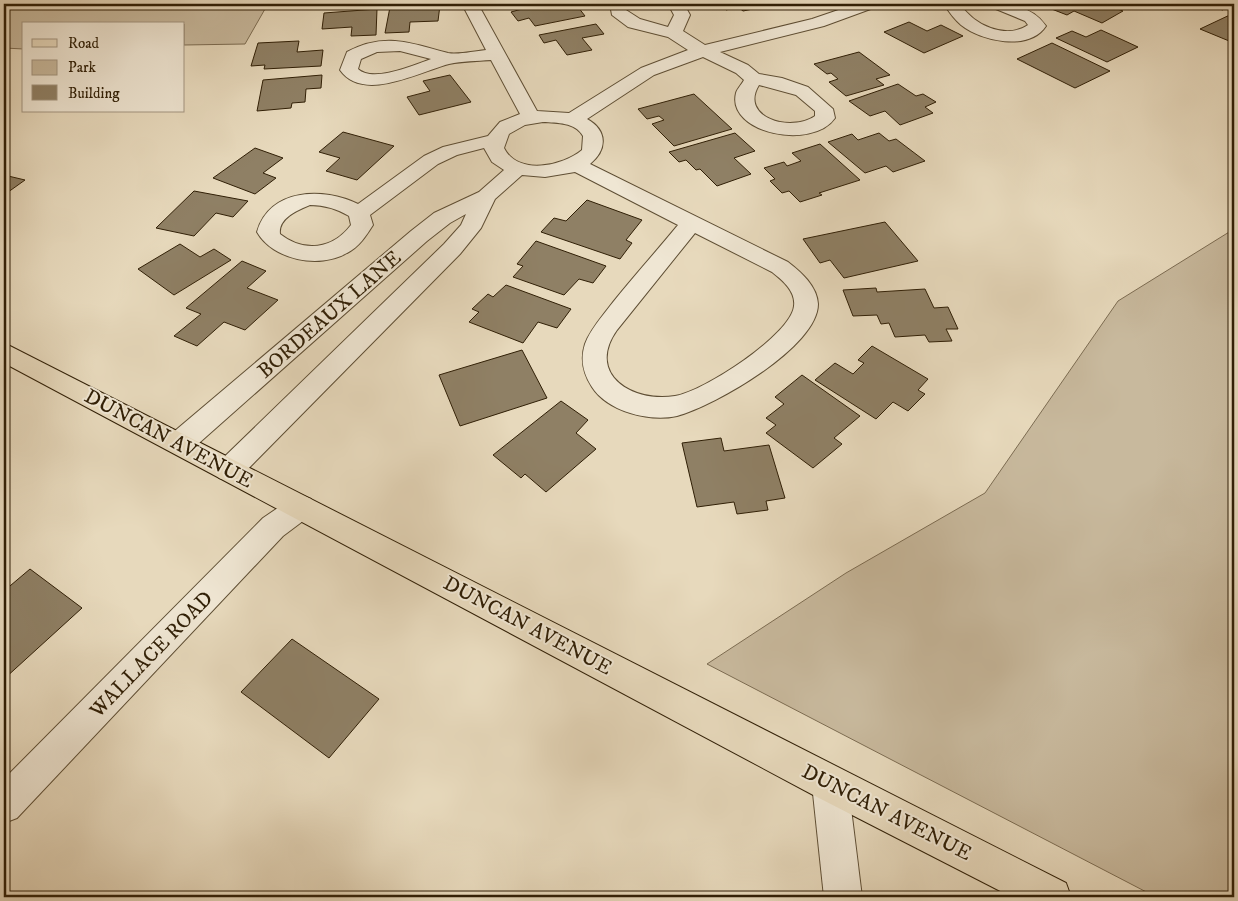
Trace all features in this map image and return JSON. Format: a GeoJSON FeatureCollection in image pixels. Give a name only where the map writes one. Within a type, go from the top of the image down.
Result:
{"type":"FeatureCollection","features":[{"type":"Feature","properties":{"kind":"main road","name":"DUNCAN AVENUE"},"geometry":{"type":"LineString","coordinates":[[4,352],[830,784],[1052,897]]}},
{"type":"Feature","properties":{"kind":"street"},"geometry":{"type":"LineString","coordinates":[[470,4],[531,117]]}},
{"type":"Feature","properties":{"kind":"street"},"geometry":{"type":"LineString","coordinates":[[618,4],[618,12],[634,23],[674,33],[704,51],[742,69],[754,80]]}},
{"type":"Feature","properties":{"kind":"street"},"geometry":{"type":"LineString","coordinates":[[674,33],[682,15],[676,4]]}},
{"type":"Feature","properties":{"kind":"street"},"geometry":{"type":"LineString","coordinates":[[572,120],[642,73],[704,51],[812,25],[870,4]]}},
{"type":"Feature","properties":{"kind":"street"},"geometry":{"type":"LineString","coordinates":[[952,4],[963,19],[993,33],[1017,36],[1031,31],[1038,26],[1031,17],[998,4]]}},
{"type":"Feature","properties":{"kind":"street"},"geometry":{"type":"LineString","coordinates":[[448,59],[498,54]]}},
{"type":"Feature","properties":{"kind":"street"},"geometry":{"type":"LineString","coordinates":[[359,213],[431,160],[450,151],[495,140],[506,128],[531,117],[558,116],[572,120],[583,125],[592,133],[595,142],[594,149],[587,158],[577,164],[551,172],[517,169],[498,156],[495,140]]}},
{"type":"Feature","properties":{"kind":"street"},"geometry":{"type":"LineString","coordinates":[[577,164],[750,251],[780,267],[801,287],[806,296],[804,317],[799,326],[776,347],[707,396],[674,407],[654,407],[618,398],[605,389],[597,376],[595,354],[597,344],[631,295],[692,222]]}},
{"type":"Feature","properties":{"kind":"street","name":"BORDEAUX LANE"},"geometry":{"type":"LineString","coordinates":[[180,443],[419,236],[442,218],[486,196],[517,169]]}},
{"type":"Feature","properties":{"kind":"street","name":"BORDEAUX LANE"},"geometry":{"type":"LineString","coordinates":[[229,470],[452,249],[470,228],[486,196]]}},
{"type":"Feature","properties":{"kind":"street","name":"WALLACE ROAD"},"geometry":{"type":"LineString","coordinates":[[4,805],[273,527],[302,507]]}},
{"type":"Feature","properties":{"kind":"street"},"geometry":{"type":"LineString","coordinates":[[830,784],[842,897]]}},
{"type":"Feature","properties":{"kind":"green space"},"geometry":{"type":"Polygon","coordinates":[[[10,4],[333,4],[320,7],[265,9],[245,44],[185,45],[185,22],[22,22],[22,49],[4,48],[4,9],[10,4]]]}},
{"type":"Feature","properties":{"kind":"green space"},"geometry":{"type":"Polygon","coordinates":[[[1234,229],[1234,897],[1156,897],[707,664],[846,573],[985,493],[1118,301],[1234,229]]]}},
{"type":"Feature","properties":{"kind":"building"},"geometry":{"type":"Polygon","coordinates":[[[518,4],[566,4],[571,9],[578,7],[585,16],[535,26],[529,18],[518,21],[511,12],[522,9],[518,4]]]}},
{"type":"Feature","properties":{"kind":"building"},"geometry":{"type":"Polygon","coordinates":[[[720,4],[765,4],[768,6],[743,11],[738,7],[726,10],[720,4]]]}},
{"type":"Feature","properties":{"kind":"building"},"geometry":{"type":"Polygon","coordinates":[[[1057,4],[1104,4],[1123,11],[1102,23],[1074,11],[1067,15],[1049,8],[1057,4]]]}},
{"type":"Feature","properties":{"kind":"building"},"geometry":{"type":"Polygon","coordinates":[[[1198,4],[1226,4],[1223,10],[1198,4]]]}},
{"type":"Feature","properties":{"kind":"building"},"geometry":{"type":"Polygon","coordinates":[[[440,5],[438,21],[410,22],[409,32],[385,33],[390,7],[440,5]]]}},
{"type":"Feature","properties":{"kind":"building"},"geometry":{"type":"Polygon","coordinates":[[[377,9],[376,35],[351,36],[352,27],[322,29],[324,13],[377,9]]]}},
{"type":"Feature","properties":{"kind":"building"},"geometry":{"type":"Polygon","coordinates":[[[1234,13],[1234,43],[1200,29],[1234,13]]]}},
{"type":"Feature","properties":{"kind":"building"},"geometry":{"type":"Polygon","coordinates":[[[909,22],[927,31],[941,25],[963,36],[924,53],[884,32],[909,22]]]}},
{"type":"Feature","properties":{"kind":"building"},"geometry":{"type":"Polygon","coordinates":[[[596,24],[604,34],[582,38],[592,50],[567,55],[556,40],[544,43],[539,35],[596,24]]]}},
{"type":"Feature","properties":{"kind":"building"},"geometry":{"type":"Polygon","coordinates":[[[1101,30],[1138,47],[1107,62],[1056,38],[1072,31],[1086,37],[1101,30]]]}},
{"type":"Feature","properties":{"kind":"building"},"geometry":{"type":"Polygon","coordinates":[[[299,41],[297,52],[323,50],[321,66],[264,69],[265,65],[251,66],[258,43],[299,41]]]}},
{"type":"Feature","properties":{"kind":"building"},"geometry":{"type":"Polygon","coordinates":[[[1052,43],[1110,71],[1075,88],[1017,59],[1052,43]]]}},
{"type":"Feature","properties":{"kind":"building"},"geometry":{"type":"Polygon","coordinates":[[[859,52],[890,75],[876,79],[884,85],[846,96],[829,82],[838,79],[831,73],[827,74],[814,64],[859,52]]]}},
{"type":"Feature","properties":{"kind":"building"},"geometry":{"type":"Polygon","coordinates":[[[322,75],[321,88],[306,89],[305,102],[292,103],[291,108],[257,111],[263,80],[322,75]]]}},
{"type":"Feature","properties":{"kind":"building"},"geometry":{"type":"Polygon","coordinates":[[[450,75],[471,102],[419,115],[407,97],[430,91],[423,81],[450,75]]]}},
{"type":"Feature","properties":{"kind":"building"},"geometry":{"type":"Polygon","coordinates":[[[898,84],[916,96],[923,94],[936,102],[925,107],[933,113],[900,125],[885,111],[870,116],[849,101],[898,84]]]}},
{"type":"Feature","properties":{"kind":"building"},"geometry":{"type":"Polygon","coordinates":[[[694,94],[732,129],[674,146],[652,124],[664,120],[659,116],[647,119],[638,109],[694,94]]]}},
{"type":"Feature","properties":{"kind":"building"},"geometry":{"type":"Polygon","coordinates":[[[343,132],[394,146],[357,180],[326,171],[340,158],[319,152],[343,132]]]}},
{"type":"Feature","properties":{"kind":"building"},"geometry":{"type":"Polygon","coordinates":[[[735,133],[755,151],[734,158],[751,174],[717,186],[700,169],[696,170],[686,160],[679,162],[669,152],[735,133]]]}},
{"type":"Feature","properties":{"kind":"building"},"geometry":{"type":"Polygon","coordinates":[[[879,133],[889,141],[896,139],[925,161],[893,172],[886,166],[865,173],[828,142],[852,134],[858,140],[879,133]]]}},
{"type":"Feature","properties":{"kind":"building"},"geometry":{"type":"Polygon","coordinates":[[[820,144],[860,180],[819,193],[822,195],[800,202],[789,191],[782,193],[770,181],[775,179],[764,168],[784,162],[787,166],[801,161],[792,153],[820,144]]]}},
{"type":"Feature","properties":{"kind":"building"},"geometry":{"type":"Polygon","coordinates":[[[255,148],[283,158],[263,173],[276,178],[255,194],[213,178],[255,148]]]}},
{"type":"Feature","properties":{"kind":"building"},"geometry":{"type":"Polygon","coordinates":[[[4,175],[25,180],[4,195],[4,175]]]}},
{"type":"Feature","properties":{"kind":"building"},"geometry":{"type":"Polygon","coordinates":[[[194,191],[248,201],[233,217],[216,213],[194,236],[156,228],[194,191]]]}},
{"type":"Feature","properties":{"kind":"building"},"geometry":{"type":"Polygon","coordinates":[[[587,200],[642,220],[626,240],[632,243],[620,259],[541,232],[554,218],[566,221],[587,200]]]}},
{"type":"Feature","properties":{"kind":"building"},"geometry":{"type":"Polygon","coordinates":[[[885,222],[918,261],[844,278],[830,260],[820,263],[803,239],[885,222]]]}},
{"type":"Feature","properties":{"kind":"building"},"geometry":{"type":"Polygon","coordinates":[[[536,241],[606,266],[593,283],[579,279],[564,295],[513,277],[523,266],[517,264],[536,241]]]}},
{"type":"Feature","properties":{"kind":"building"},"geometry":{"type":"Polygon","coordinates":[[[180,244],[200,257],[214,249],[231,260],[174,295],[138,269],[180,244]]]}},
{"type":"Feature","properties":{"kind":"building"},"geometry":{"type":"Polygon","coordinates":[[[242,261],[266,271],[247,288],[278,300],[245,330],[224,322],[197,346],[174,336],[201,314],[186,308],[242,261]]]}},
{"type":"Feature","properties":{"kind":"building"},"geometry":{"type":"Polygon","coordinates":[[[506,285],[571,309],[557,328],[538,322],[523,343],[469,322],[479,312],[472,309],[488,294],[493,297],[506,285]]]}},
{"type":"Feature","properties":{"kind":"building"},"geometry":{"type":"Polygon","coordinates":[[[876,288],[877,292],[925,289],[934,308],[948,307],[958,329],[946,329],[952,341],[929,342],[925,335],[895,337],[889,323],[881,324],[877,315],[853,316],[843,290],[876,288]]]}},
{"type":"Feature","properties":{"kind":"building"},"geometry":{"type":"Polygon","coordinates":[[[872,346],[928,379],[918,390],[925,394],[908,411],[893,402],[876,419],[815,380],[835,363],[853,374],[864,363],[858,360],[872,346]]]}},
{"type":"Feature","properties":{"kind":"building"},"geometry":{"type":"Polygon","coordinates":[[[522,350],[547,398],[460,426],[439,375],[522,350]]]}},
{"type":"Feature","properties":{"kind":"building"},"geometry":{"type":"Polygon","coordinates":[[[802,375],[860,416],[834,438],[842,444],[813,468],[766,433],[776,425],[766,418],[784,404],[775,397],[802,375]]]}},
{"type":"Feature","properties":{"kind":"building"},"geometry":{"type":"Polygon","coordinates":[[[561,401],[588,420],[576,433],[596,449],[546,492],[525,474],[521,478],[493,455],[561,401]]]}},
{"type":"Feature","properties":{"kind":"building"},"geometry":{"type":"Polygon","coordinates":[[[721,438],[724,451],[769,445],[785,498],[766,501],[768,510],[737,514],[734,502],[697,507],[682,443],[721,438]]]}},
{"type":"Feature","properties":{"kind":"building"},"geometry":{"type":"Polygon","coordinates":[[[30,569],[82,608],[4,679],[4,591],[30,569]]]}},
{"type":"Feature","properties":{"kind":"building"},"geometry":{"type":"Polygon","coordinates":[[[292,639],[379,699],[329,758],[241,692],[292,639]]]}}]}
